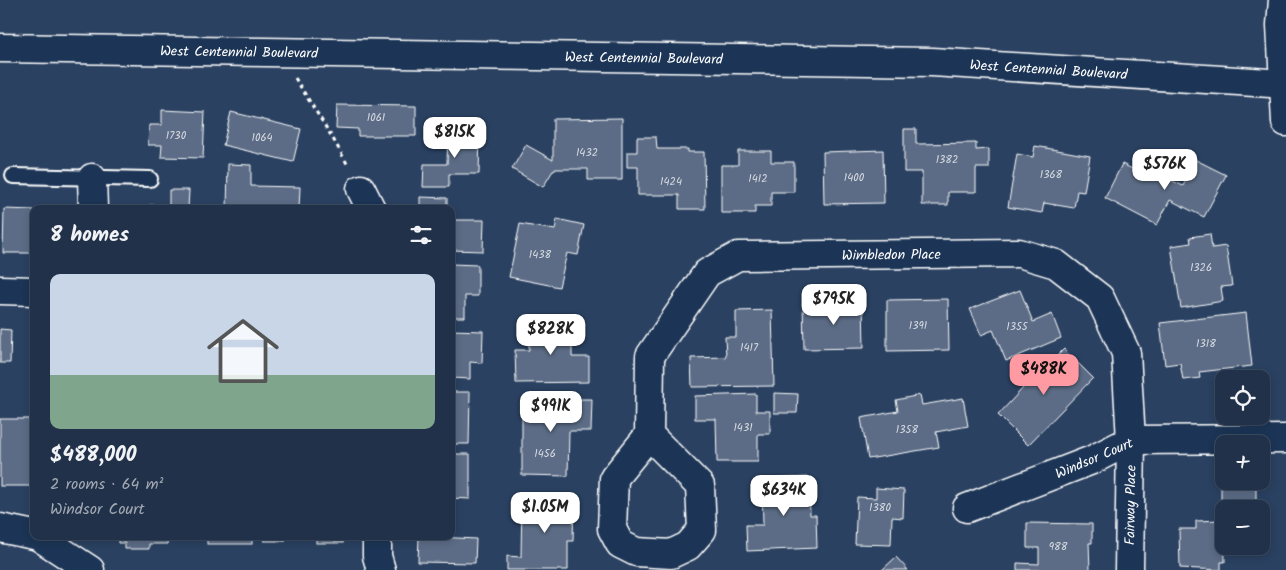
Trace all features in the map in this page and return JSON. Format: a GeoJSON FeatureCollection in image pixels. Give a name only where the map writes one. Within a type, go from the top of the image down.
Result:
{"type":"FeatureCollection","features":[{"type":"Feature","properties":{"kind":"street"},"geometry":{"type":"LineString","coordinates":[[1283,0],[1281,25],[1286,122]]}},
{"type":"Feature","properties":{"kind":"street","name":"West Centennial Boulevard"},"geometry":{"type":"LineString","coordinates":[[0,48],[932,62],[1285,84]]}},
{"type":"Feature","properties":{"kind":"street"},"geometry":{"type":"LineString","coordinates":[[92,178],[93,205]]}},
{"type":"Feature","properties":{"kind":"street","name":"Wimbledon Place"},"geometry":{"type":"LineString","coordinates":[[649,435],[650,356],[706,274],[738,256],[1019,253],[1056,264],[1100,298],[1126,353],[1131,440]]}},
{"type":"Feature","properties":{"kind":"street"},"geometry":{"type":"LineString","coordinates":[[0,290],[30,291]]}},
{"type":"Feature","properties":{"kind":"street","name":"Windsor Court"},"geometry":{"type":"LineString","coordinates":[[967,508],[1092,460],[1131,440],[1286,439]]}},
{"type":"Feature","properties":{"kind":"street","name":"Fairway Place"},"geometry":{"type":"LineString","coordinates":[[1129,570],[1131,440]]}},
{"type":"Feature","properties":{"kind":"street"},"geometry":{"type":"LineString","coordinates":[[0,528],[30,534]]}},
{"type":"Feature","properties":{"kind":"street"},"geometry":{"type":"LineString","coordinates":[[44,540],[90,570]]}},
{"type":"Feature","properties":{"kind":"street"},"geometry":{"type":"LineString","coordinates":[[377,540],[377,556],[381,570]]}},
{"type":"Feature","properties":{"kind":"lane"},"geometry":{"type":"LineString","coordinates":[[13,176],[150,179]]}},
{"type":"Feature","properties":{"kind":"path"},"geometry":{"type":"LineString","coordinates":[[279,52],[332,137],[366,199]]}},
{"type":"Feature","properties":{"kind":"building"},"geometry":{"type":"Polygon","coordinates":[[[337,105],[416,106],[416,136],[358,136],[358,129],[336,128],[337,105]]]}},
{"type":"Feature","properties":{"kind":"building"},"geometry":{"type":"Polygon","coordinates":[[[162,110],[205,112],[203,158],[161,157],[162,145],[148,145],[149,125],[162,125],[162,110]]]}},
{"type":"Feature","properties":{"kind":"building"},"geometry":{"type":"Polygon","coordinates":[[[231,112],[301,129],[293,162],[223,145],[231,112]]]}},
{"type":"Feature","properties":{"kind":"building"},"geometry":{"type":"Polygon","coordinates":[[[622,118],[622,180],[588,180],[588,169],[554,169],[543,187],[512,169],[526,145],[553,160],[553,119],[622,118]]]}},
{"type":"Feature","properties":{"kind":"building"},"geometry":{"type":"Polygon","coordinates":[[[904,129],[916,129],[916,144],[976,143],[976,150],[989,149],[989,168],[976,168],[976,192],[948,192],[948,205],[922,205],[922,172],[904,172],[904,129]]]}},
{"type":"Feature","properties":{"kind":"building"},"geometry":{"type":"Polygon","coordinates":[[[448,130],[480,131],[479,174],[449,174],[449,187],[423,187],[424,164],[447,164],[448,130]]]}},
{"type":"Feature","properties":{"kind":"building"},"geometry":{"type":"Polygon","coordinates":[[[637,137],[656,137],[657,149],[688,149],[688,152],[704,152],[705,209],[679,209],[679,195],[638,195],[638,167],[627,167],[627,152],[637,152],[637,137]]]}},
{"type":"Feature","properties":{"kind":"building"},"geometry":{"type":"Polygon","coordinates":[[[1035,146],[1090,156],[1084,192],[1077,191],[1074,208],[1044,203],[1042,213],[1008,207],[1017,154],[1033,157],[1035,146]]]}},
{"type":"Feature","properties":{"kind":"building"},"geometry":{"type":"Polygon","coordinates":[[[883,150],[884,203],[824,204],[823,152],[883,150]]]}},
{"type":"Feature","properties":{"kind":"building"},"geometry":{"type":"Polygon","coordinates":[[[738,151],[771,151],[771,162],[794,162],[794,192],[771,192],[771,206],[755,206],[755,213],[721,213],[721,165],[738,165],[738,151]]]}},
{"type":"Feature","properties":{"kind":"building"},"geometry":{"type":"Polygon","coordinates":[[[1196,160],[1226,175],[1204,217],[1170,200],[1157,225],[1105,198],[1122,164],[1147,176],[1150,170],[1183,186],[1196,160]]]}},
{"type":"Feature","properties":{"kind":"building"},"geometry":{"type":"Polygon","coordinates":[[[228,164],[251,165],[251,186],[300,187],[299,205],[227,205],[228,164]]]}},
{"type":"Feature","properties":{"kind":"building"},"geometry":{"type":"Polygon","coordinates":[[[169,190],[189,190],[188,205],[169,205],[169,190]]]}},
{"type":"Feature","properties":{"kind":"building"},"geometry":{"type":"Polygon","coordinates":[[[420,197],[447,198],[447,205],[420,205],[420,197]]]}},
{"type":"Feature","properties":{"kind":"building"},"geometry":{"type":"Polygon","coordinates":[[[4,209],[30,210],[30,253],[3,253],[4,209]]]}},
{"type":"Feature","properties":{"kind":"building"},"geometry":{"type":"Polygon","coordinates":[[[557,219],[584,225],[578,255],[567,253],[559,287],[509,277],[520,224],[555,230],[557,219]]]}},
{"type":"Feature","properties":{"kind":"building"},"geometry":{"type":"Polygon","coordinates":[[[455,220],[484,220],[483,251],[455,250],[455,220]]]}},
{"type":"Feature","properties":{"kind":"building"},"geometry":{"type":"Polygon","coordinates":[[[1210,234],[1212,248],[1226,246],[1232,286],[1221,287],[1223,301],[1181,308],[1171,246],[1191,243],[1190,237],[1210,234]]]}},
{"type":"Feature","properties":{"kind":"building"},"geometry":{"type":"Polygon","coordinates":[[[455,264],[478,265],[478,296],[465,296],[465,317],[455,317],[455,264]]]}},
{"type":"Feature","properties":{"kind":"building"},"geometry":{"type":"Polygon","coordinates":[[[1020,290],[1033,322],[1052,314],[1061,338],[1006,361],[993,330],[981,335],[970,309],[1020,290]]]}},
{"type":"Feature","properties":{"kind":"building"},"geometry":{"type":"Polygon","coordinates":[[[948,299],[949,350],[887,351],[887,300],[948,299]]]}},
{"type":"Feature","properties":{"kind":"building"},"geometry":{"type":"Polygon","coordinates":[[[863,302],[864,348],[804,349],[803,303],[863,302]]]}},
{"type":"Feature","properties":{"kind":"building"},"geometry":{"type":"Polygon","coordinates":[[[772,310],[774,386],[692,387],[691,358],[726,357],[725,337],[736,337],[736,311],[772,310]]]}},
{"type":"Feature","properties":{"kind":"building"},"geometry":{"type":"Polygon","coordinates":[[[1246,313],[1252,366],[1199,372],[1200,378],[1183,380],[1180,363],[1165,365],[1160,323],[1246,313]]]}},
{"type":"Feature","properties":{"kind":"building"},"geometry":{"type":"Polygon","coordinates":[[[572,321],[572,357],[589,357],[589,382],[516,383],[515,350],[529,350],[529,322],[572,321]]]}},
{"type":"Feature","properties":{"kind":"building"},"geometry":{"type":"Polygon","coordinates":[[[0,329],[11,330],[10,363],[0,363],[0,329]]]}},
{"type":"Feature","properties":{"kind":"building"},"geometry":{"type":"Polygon","coordinates":[[[455,330],[483,331],[482,363],[470,362],[470,379],[455,378],[455,330]]]}},
{"type":"Feature","properties":{"kind":"building"},"geometry":{"type":"Polygon","coordinates":[[[1064,349],[1093,378],[1028,445],[998,415],[1023,388],[1017,382],[1032,366],[1040,373],[1064,349]]]}},
{"type":"Feature","properties":{"kind":"building"},"geometry":{"type":"Polygon","coordinates":[[[455,392],[470,392],[469,444],[455,444],[455,392]]]}},
{"type":"Feature","properties":{"kind":"building"},"geometry":{"type":"Polygon","coordinates":[[[774,393],[798,394],[797,413],[774,413],[774,393]]]}},
{"type":"Feature","properties":{"kind":"building"},"geometry":{"type":"Polygon","coordinates":[[[756,394],[756,411],[770,411],[770,434],[758,434],[758,462],[717,462],[716,419],[695,419],[695,396],[756,394]]]}},
{"type":"Feature","properties":{"kind":"building"},"geometry":{"type":"Polygon","coordinates":[[[920,395],[922,405],[963,398],[968,426],[936,432],[939,447],[868,459],[861,418],[898,411],[896,400],[920,395]]]}},
{"type":"Feature","properties":{"kind":"building"},"geometry":{"type":"Polygon","coordinates":[[[522,399],[592,399],[591,431],[569,431],[568,476],[522,475],[522,399]]]}},
{"type":"Feature","properties":{"kind":"building"},"geometry":{"type":"Polygon","coordinates":[[[0,419],[30,419],[30,486],[0,486],[0,419]]]}},
{"type":"Feature","properties":{"kind":"building"},"geometry":{"type":"Polygon","coordinates":[[[455,454],[470,454],[470,499],[455,498],[455,454]]]}},
{"type":"Feature","properties":{"kind":"building"},"geometry":{"type":"Polygon","coordinates":[[[809,477],[810,515],[816,515],[817,548],[747,551],[746,525],[763,525],[762,479],[809,477]]]}},
{"type":"Feature","properties":{"kind":"building"},"geometry":{"type":"Polygon","coordinates":[[[876,488],[904,490],[903,518],[892,517],[891,545],[855,544],[857,497],[876,498],[876,488]]]}},
{"type":"Feature","properties":{"kind":"building"},"geometry":{"type":"Polygon","coordinates":[[[1221,490],[1256,490],[1256,500],[1221,500],[1221,490]]]}},
{"type":"Feature","properties":{"kind":"building"},"geometry":{"type":"Polygon","coordinates":[[[522,497],[574,498],[573,541],[568,541],[568,570],[507,570],[507,556],[521,557],[522,497]]]}},
{"type":"Feature","properties":{"kind":"building"},"geometry":{"type":"Polygon","coordinates":[[[1215,520],[1215,555],[1225,555],[1225,562],[1221,562],[1221,570],[1180,568],[1179,529],[1196,529],[1196,521],[1215,520]]]}},
{"type":"Feature","properties":{"kind":"building"},"geometry":{"type":"Polygon","coordinates":[[[1027,523],[1092,524],[1092,543],[1089,543],[1090,570],[1017,570],[1017,563],[1039,564],[1039,548],[1027,548],[1027,523]]]}},
{"type":"Feature","properties":{"kind":"building"},"geometry":{"type":"Polygon","coordinates":[[[476,539],[475,563],[418,562],[419,540],[476,539]]]}},
{"type":"Feature","properties":{"kind":"building"},"geometry":{"type":"Polygon","coordinates":[[[118,540],[168,540],[167,544],[149,544],[149,549],[125,549],[125,543],[118,543],[118,540]]]}},
{"type":"Feature","properties":{"kind":"building"},"geometry":{"type":"Polygon","coordinates":[[[207,540],[252,540],[252,544],[207,544],[207,540]]]}},
{"type":"Feature","properties":{"kind":"building"},"geometry":{"type":"Polygon","coordinates":[[[264,540],[285,540],[285,541],[264,540]]]}},
{"type":"Feature","properties":{"kind":"building"},"geometry":{"type":"Polygon","coordinates":[[[316,540],[343,540],[343,543],[316,543],[316,540]]]}},
{"type":"Feature","properties":{"kind":"building"},"geometry":{"type":"Polygon","coordinates":[[[896,557],[908,570],[882,570],[896,557]]]}}]}
